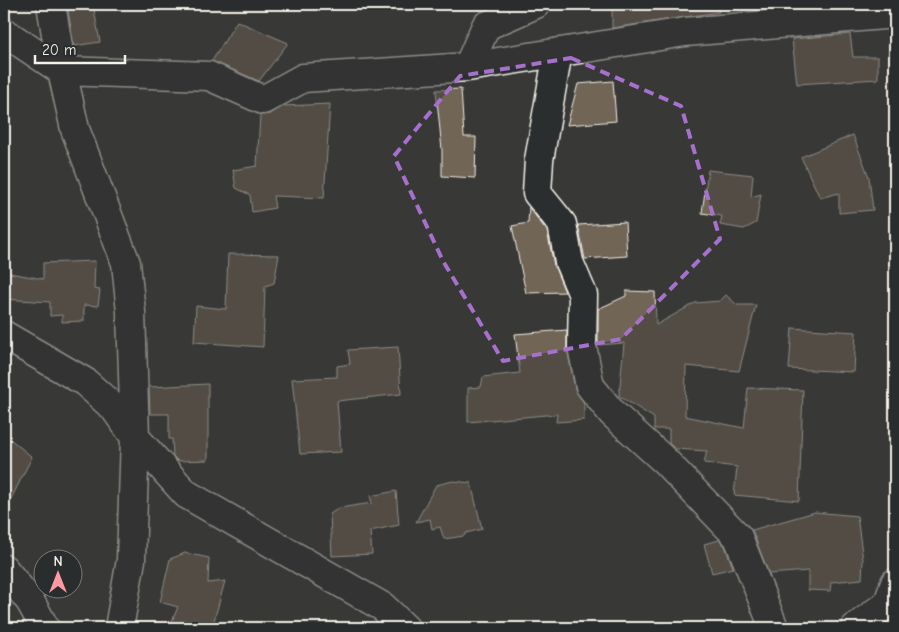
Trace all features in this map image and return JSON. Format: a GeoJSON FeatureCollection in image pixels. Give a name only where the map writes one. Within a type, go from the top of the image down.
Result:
{"type":"FeatureCollection","features":[{"type":"Feature","properties":{"kind":"street"},"geometry":{"type":"LineString","coordinates":[[51,4],[62,71],[75,128],[126,263],[131,312],[135,438],[131,560],[120,628]]}},
{"type":"Feature","properties":{"kind":"street"},"geometry":{"type":"LineString","coordinates":[[468,67],[486,26],[536,4]]}},
{"type":"Feature","properties":{"kind":"street"},"geometry":{"type":"LineString","coordinates":[[851,4],[890,12]]}},
{"type":"Feature","properties":{"kind":"street"},"geometry":{"type":"LineString","coordinates":[[4,32],[62,71],[209,76],[263,100],[303,78],[468,67],[685,32],[890,12]]}},
{"type":"Feature","properties":{"kind":"street"},"geometry":{"type":"LineString","coordinates":[[558,52],[539,160],[537,193],[562,224],[569,262],[583,295],[582,346],[590,386],[612,413],[665,461],[738,537],[774,628]]}},
{"type":"Feature","properties":{"kind":"street"},"geometry":{"type":"LineString","coordinates":[[4,334],[85,382],[114,408],[135,438],[186,494],[383,607],[405,628]]}},
{"type":"Feature","properties":{"kind":"street"},"geometry":{"type":"LineString","coordinates":[[4,569],[30,601],[45,628]]}},
{"type":"Feature","properties":{"kind":"street"},"geometry":{"type":"LineString","coordinates":[[855,628],[888,603],[895,583]]}},
{"type":"Feature","properties":{"kind":"highlighted area"},"geometry":{"type":"Polygon","coordinates":[[[571,58],[681,106],[720,239],[621,339],[503,361],[443,261],[394,156],[460,76],[571,58]]]}},
{"type":"Feature","properties":{"kind":"building"},"geometry":{"type":"Polygon","coordinates":[[[67,4],[93,4],[100,42],[74,46],[67,4]]]}},
{"type":"Feature","properties":{"kind":"building"},"geometry":{"type":"Polygon","coordinates":[[[612,4],[718,4],[719,12],[612,28],[612,4]]]}},
{"type":"Feature","properties":{"kind":"building"},"geometry":{"type":"Polygon","coordinates":[[[237,21],[288,43],[259,81],[212,61],[237,21]]]}},
{"type":"Feature","properties":{"kind":"building"},"geometry":{"type":"Polygon","coordinates":[[[850,34],[853,57],[878,57],[878,79],[797,84],[792,39],[850,34]]]}},
{"type":"Feature","properties":{"kind":"building"},"geometry":{"type":"Polygon","coordinates":[[[613,81],[616,121],[567,125],[578,84],[613,81]]]}},
{"type":"Feature","properties":{"kind":"building"},"geometry":{"type":"Polygon","coordinates":[[[461,89],[464,137],[476,137],[475,178],[442,176],[442,150],[436,90],[461,89]]]}},
{"type":"Feature","properties":{"kind":"building"},"geometry":{"type":"Polygon","coordinates":[[[330,104],[324,198],[273,196],[275,208],[252,212],[250,195],[236,188],[233,170],[257,166],[260,115],[270,114],[284,106],[330,104]]]}},
{"type":"Feature","properties":{"kind":"building"},"geometry":{"type":"Polygon","coordinates":[[[853,135],[869,177],[873,210],[839,213],[839,193],[820,198],[801,157],[853,135]]]}},
{"type":"Feature","properties":{"kind":"building"},"geometry":{"type":"Polygon","coordinates":[[[708,170],[753,175],[751,197],[761,194],[756,223],[744,229],[720,225],[722,216],[702,213],[708,170]]]}},
{"type":"Feature","properties":{"kind":"building"},"geometry":{"type":"Polygon","coordinates":[[[529,207],[547,231],[554,265],[565,292],[526,293],[512,226],[528,223],[529,207]]]}},
{"type":"Feature","properties":{"kind":"building"},"geometry":{"type":"Polygon","coordinates":[[[625,222],[627,256],[585,259],[578,225],[625,222]]]}},
{"type":"Feature","properties":{"kind":"building"},"geometry":{"type":"Polygon","coordinates":[[[228,254],[279,255],[274,283],[265,286],[263,347],[194,342],[196,306],[226,309],[228,254]]]}},
{"type":"Feature","properties":{"kind":"building"},"geometry":{"type":"Polygon","coordinates":[[[95,261],[94,289],[100,290],[98,306],[84,305],[84,321],[62,322],[62,315],[50,316],[50,302],[4,299],[4,272],[43,279],[43,263],[95,261]]]}},
{"type":"Feature","properties":{"kind":"building"},"geometry":{"type":"Polygon","coordinates":[[[626,291],[655,292],[656,325],[695,303],[720,301],[726,295],[737,305],[756,305],[739,371],[686,366],[685,416],[744,428],[748,388],[803,390],[799,501],[734,495],[737,467],[704,463],[707,451],[675,449],[669,443],[669,429],[654,429],[654,418],[619,396],[624,343],[598,345],[598,309],[626,296],[626,291]]]}},
{"type":"Feature","properties":{"kind":"building"},"geometry":{"type":"Polygon","coordinates":[[[792,328],[856,332],[854,372],[789,369],[792,328]]]}},
{"type":"Feature","properties":{"kind":"building"},"geometry":{"type":"Polygon","coordinates":[[[567,330],[567,349],[575,389],[584,403],[584,420],[556,422],[557,414],[468,422],[468,388],[481,387],[483,377],[520,373],[515,334],[567,330]]]}},
{"type":"Feature","properties":{"kind":"building"},"geometry":{"type":"Polygon","coordinates":[[[398,347],[401,394],[337,401],[341,452],[300,454],[292,379],[337,377],[337,366],[350,364],[348,350],[398,347]]]}},
{"type":"Feature","properties":{"kind":"building"},"geometry":{"type":"Polygon","coordinates":[[[208,384],[208,460],[178,461],[173,456],[172,439],[169,439],[169,414],[150,414],[149,387],[208,384]]]}},
{"type":"Feature","properties":{"kind":"building"},"geometry":{"type":"Polygon","coordinates":[[[4,434],[32,457],[4,513],[4,434]]]}},
{"type":"Feature","properties":{"kind":"building"},"geometry":{"type":"Polygon","coordinates":[[[453,481],[471,483],[482,529],[466,533],[464,536],[444,539],[440,527],[432,529],[430,519],[416,522],[436,485],[453,481]]]}},
{"type":"Feature","properties":{"kind":"building"},"geometry":{"type":"Polygon","coordinates":[[[396,491],[399,525],[370,531],[372,554],[332,556],[330,514],[339,508],[372,503],[370,496],[396,491]]]}},
{"type":"Feature","properties":{"kind":"building"},"geometry":{"type":"Polygon","coordinates":[[[815,512],[857,516],[863,560],[862,579],[831,582],[830,591],[808,590],[808,571],[769,574],[752,530],[815,512]]]}},
{"type":"Feature","properties":{"kind":"building"},"geometry":{"type":"Polygon","coordinates":[[[719,540],[725,546],[733,568],[712,573],[704,544],[719,540]]]}},
{"type":"Feature","properties":{"kind":"building"},"geometry":{"type":"Polygon","coordinates":[[[185,553],[209,558],[208,583],[225,581],[212,628],[169,628],[178,607],[160,602],[170,559],[185,553]]]}}]}
